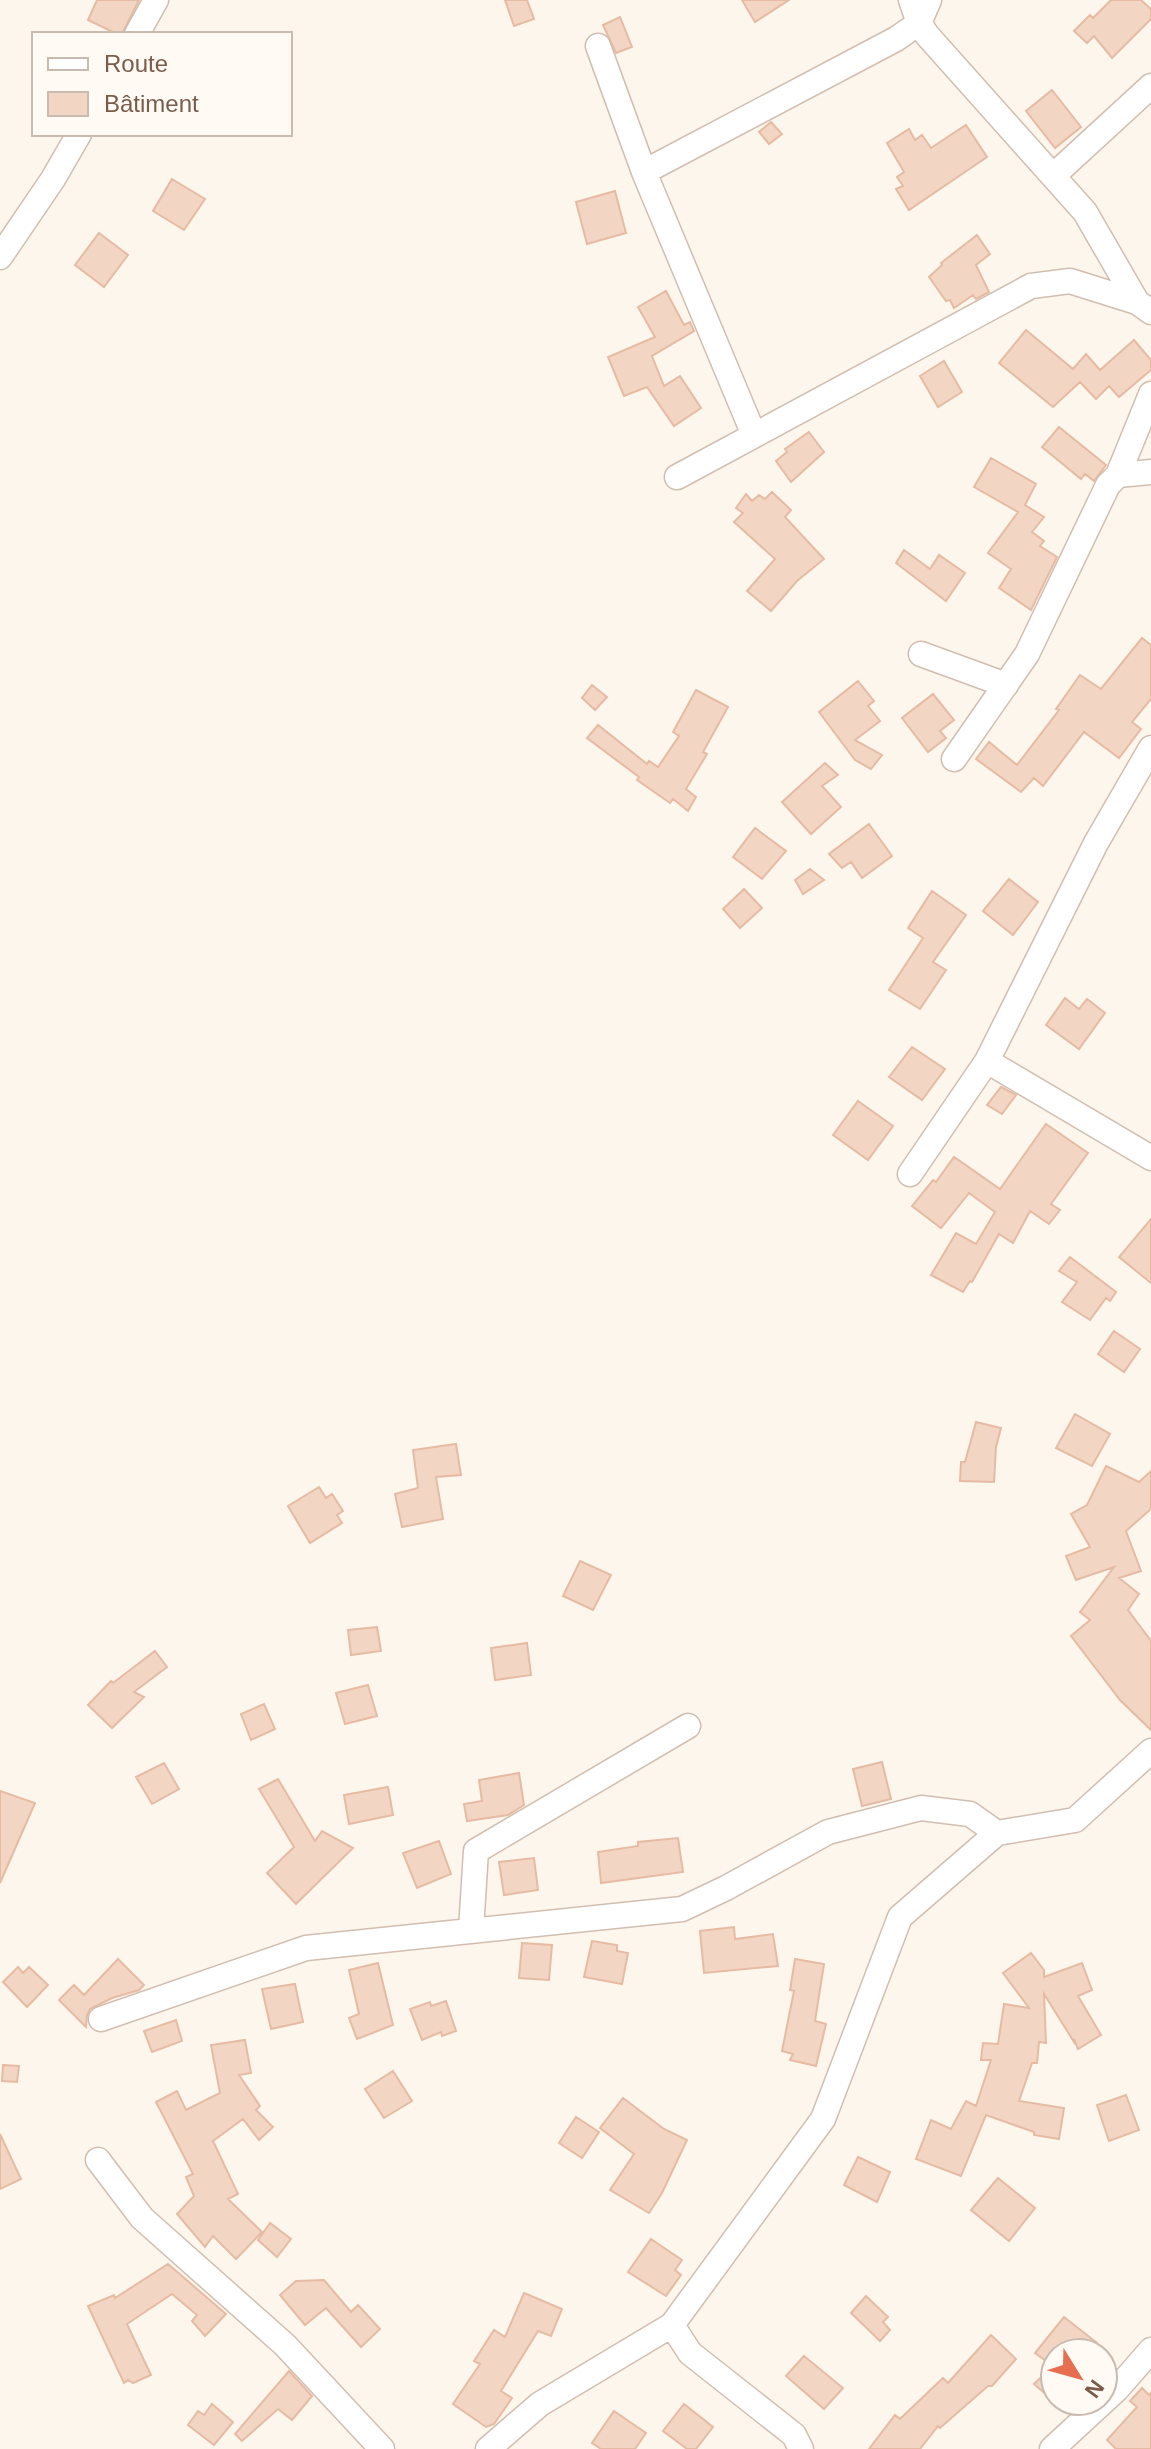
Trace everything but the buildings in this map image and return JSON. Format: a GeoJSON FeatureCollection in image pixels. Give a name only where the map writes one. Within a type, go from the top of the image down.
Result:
{"type":"FeatureCollection","features":[{"type":"Feature","properties":{"kind":"street"},"geometry":{"type":"LineString","coordinates":[[138,32],[156,0]]}},
{"type":"Feature","properties":{"kind":"street"},"geometry":{"type":"LineString","coordinates":[[644,172],[896,39],[915,12],[929,0]]}},
{"type":"Feature","properties":{"kind":"street"},"geometry":{"type":"LineString","coordinates":[[915,12],[927,35],[1085,212],[1144,307]]}},
{"type":"Feature","properties":{"kind":"street"},"geometry":{"type":"LineString","coordinates":[[598,46],[644,172],[754,435]]}},
{"type":"Feature","properties":{"kind":"street"},"geometry":{"type":"LineString","coordinates":[[1053,176],[1151,86]]}},
{"type":"Feature","properties":{"kind":"street"},"geometry":{"type":"LineString","coordinates":[[0,257],[78,136]]}},
{"type":"Feature","properties":{"kind":"street"},"geometry":{"type":"LineString","coordinates":[[677,477],[1031,286],[1070,281],[1110,255]]}},
{"type":"Feature","properties":{"kind":"street"},"geometry":{"type":"LineString","coordinates":[[1070,281],[1144,307]]}},
{"type":"Feature","properties":{"kind":"street"},"geometry":{"type":"LineString","coordinates":[[954,759],[1027,654],[1108,485],[1118,475],[1151,394]]}},
{"type":"Feature","properties":{"kind":"street"},"geometry":{"type":"LineString","coordinates":[[1118,475],[1151,472]]}},
{"type":"Feature","properties":{"kind":"street"},"geometry":{"type":"LineString","coordinates":[[921,654],[1006,685]]}},
{"type":"Feature","properties":{"kind":"street"},"geometry":{"type":"LineString","coordinates":[[910,1174],[987,1061],[1096,843],[1151,748]]}},
{"type":"Feature","properties":{"kind":"street"},"geometry":{"type":"LineString","coordinates":[[987,1061],[1151,1158]]}},
{"type":"Feature","properties":{"kind":"street"},"geometry":{"type":"LineString","coordinates":[[471,1930],[476,1851],[688,1726]]}},
{"type":"Feature","properties":{"kind":"street"},"geometry":{"type":"LineString","coordinates":[[488,2449],[540,2404],[672,2325],[823,2119],[900,1917],[997,1833],[1075,1820],[1151,1751]]}},
{"type":"Feature","properties":{"kind":"street"},"geometry":{"type":"LineString","coordinates":[[101,2019],[306,1948],[682,1909],[828,1832],[921,1808],[970,1814],[997,1833]]}},
{"type":"Feature","properties":{"kind":"street"},"geometry":{"type":"LineString","coordinates":[[98,2160],[142,2218],[285,2345],[382,2449]]}},
{"type":"Feature","properties":{"kind":"street"},"geometry":{"type":"LineString","coordinates":[[672,2325],[690,2353],[794,2435],[801,2449]]}},
{"type":"Feature","properties":{"kind":"street"},"geometry":{"type":"LineString","coordinates":[[1052,2449],[1117,2389],[1151,2350]]}}]}
